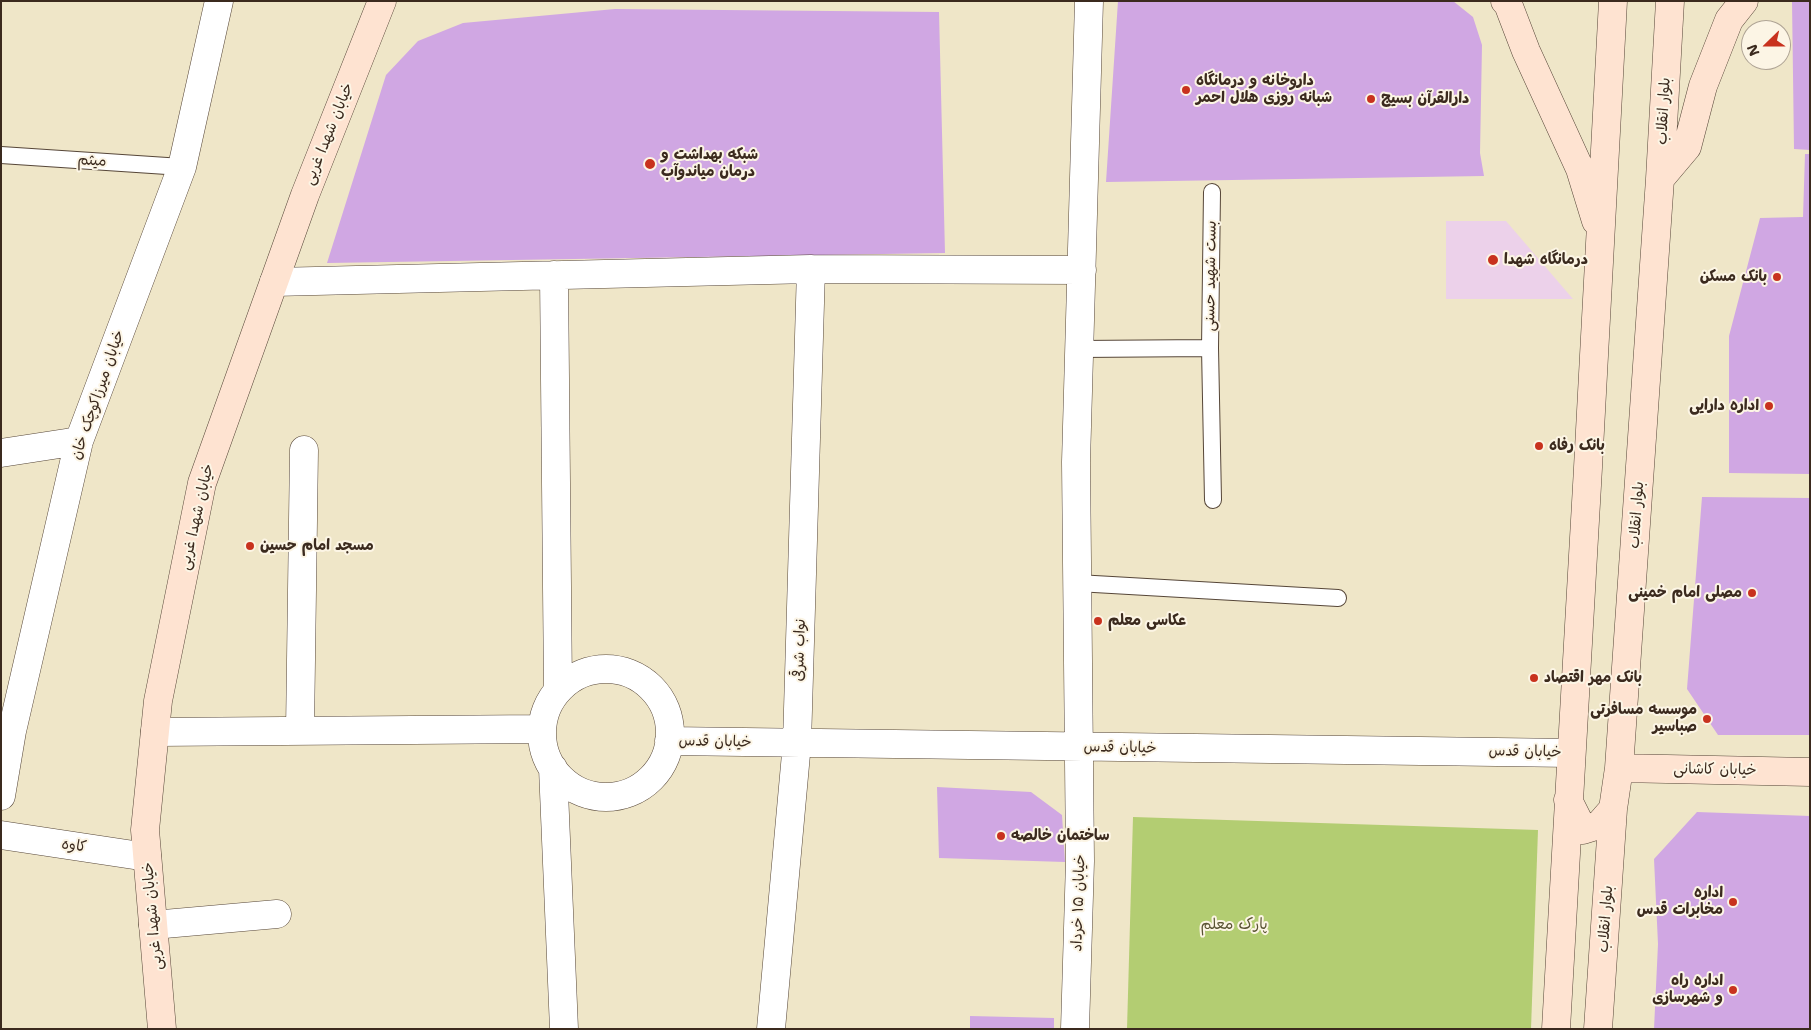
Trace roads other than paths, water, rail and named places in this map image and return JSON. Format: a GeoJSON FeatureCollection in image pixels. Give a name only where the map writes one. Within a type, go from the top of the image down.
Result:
{"type":"FeatureCollection","features":[{"type":"Feature","properties":{"kind":"main road","name":"خیابان شهدا غربی"},"geometry":{"type":"LineString","coordinates":[[162,1029],[145,830],[158,701],[202,482],[305,195],[382,1]]}},
{"type":"Feature","properties":{"kind":"main road"},"geometry":{"type":"LineString","coordinates":[[1505,1],[1508,4],[1526,51],[1580,169],[1602,240]]}},
{"type":"Feature","properties":{"kind":"main road"},"geometry":{"type":"LineString","coordinates":[[1556,1029],[1602,240],[1613,1]]}},
{"type":"Feature","properties":{"kind":"main road","name":"بلوار انقلاب"},"geometry":{"type":"LineString","coordinates":[[1598,1029],[1613,809],[1619,768],[1660,179],[1670,1]]}},
{"type":"Feature","properties":{"kind":"main road"},"geometry":{"type":"LineString","coordinates":[[1660,179],[1687,147],[1703,86],[1729,20],[1744,1]]}},
{"type":"Feature","properties":{"kind":"main road","name":"خیابان کاشانی"},"geometry":{"type":"LineString","coordinates":[[1619,768],[1810,772]]}},
{"type":"Feature","properties":{"kind":"main road"},"geometry":{"type":"LineString","coordinates":[[1568,800],[1583,830],[1600,825],[1613,809]]}},
{"type":"Feature","properties":{"kind":"street","name":"خیابان میرزاکوچک خان"},"geometry":{"type":"LineString","coordinates":[[1,796],[12,731],[79,442],[182,167],[219,1]]}},
{"type":"Feature","properties":{"kind":"street","name":"خیابان ۱۵ خرداد"},"geometry":{"type":"LineString","coordinates":[[1075,1029],[1080,860],[1076,462],[1089,1]]}},
{"type":"Feature","properties":{"kind":"street"},"geometry":{"type":"LineString","coordinates":[[274,282],[811,269],[1082,270]]}},
{"type":"Feature","properties":{"kind":"street","name":"نواب شرقی"},"geometry":{"type":"LineString","coordinates":[[771,1029],[797,743],[811,269]]}},
{"type":"Feature","properties":{"kind":"street"},"geometry":{"type":"LineString","coordinates":[[554,275],[558,690]]}},
{"type":"Feature","properties":{"kind":"street"},"geometry":{"type":"LineString","coordinates":[[1,453],[79,442]]}},
{"type":"Feature","properties":{"kind":"street"},"geometry":{"type":"LineString","coordinates":[[300,730],[304,450]]}},
{"type":"Feature","properties":{"kind":"street"},"geometry":{"type":"LineString","coordinates":[[595,669],[616,669],[636,676],[653,689],[665,707],[670,728],[668,749],[660,768],[645,784],[627,794],[606,797],[586,794],[567,784],[553,768],[544,750],[542,729],[547,708],[558,690],[575,676],[595,669]]}},
{"type":"Feature","properties":{"kind":"street"},"geometry":{"type":"LineString","coordinates":[[155,732],[542,729]]}},
{"type":"Feature","properties":{"kind":"street","name":"خیابان قدس"},"geometry":{"type":"LineString","coordinates":[[669,741],[1571,753]]}},
{"type":"Feature","properties":{"kind":"street"},"geometry":{"type":"LineString","coordinates":[[553,768],[564,1029]]}},
{"type":"Feature","properties":{"kind":"street","name":"کاوه"},"geometry":{"type":"LineString","coordinates":[[1,835],[147,857]]}},
{"type":"Feature","properties":{"kind":"street"},"geometry":{"type":"LineString","coordinates":[[153,925],[277,914]]}},
{"type":"Feature","properties":{"kind":"lane","name":"میثم"},"geometry":{"type":"LineString","coordinates":[[1,154],[182,167]]}},
{"type":"Feature","properties":{"kind":"lane","name":"بست شهید حسنی"},"geometry":{"type":"LineString","coordinates":[[1079,349],[1210,348],[1212,192]]}},
{"type":"Feature","properties":{"kind":"lane"},"geometry":{"type":"LineString","coordinates":[[1210,348],[1213,500]]}},
{"type":"Feature","properties":{"kind":"lane"},"geometry":{"type":"LineString","coordinates":[[1077,583],[1338,598]]}},
{"type":"Feature","properties":{"kind":"place","name":"داروخانه و درمانگاه شبانه روزی هلال احمر"},"geometry":{"type":"Point","coordinates":[1186,90]}},
{"type":"Feature","properties":{"kind":"place","name":"دارالقرآن بسیج"},"geometry":{"type":"Point","coordinates":[1371,99]}},
{"type":"Feature","properties":{"kind":"place","name":"شبکه بهداشت و درمان میاندوآب"},"geometry":{"type":"Point","coordinates":[650,164]}},
{"type":"Feature","properties":{"kind":"place","name":"درمانگاه شهدا"},"geometry":{"type":"Point","coordinates":[1493,260]}},
{"type":"Feature","properties":{"kind":"place","name":"بانک مسکن"},"geometry":{"type":"Point","coordinates":[1777,277]}},
{"type":"Feature","properties":{"kind":"place","name":"اداره دارایی"},"geometry":{"type":"Point","coordinates":[1769,406]}},
{"type":"Feature","properties":{"kind":"place","name":"بانک رفاه"},"geometry":{"type":"Point","coordinates":[1539,446]}},
{"type":"Feature","properties":{"kind":"place","name":"مسجد امام حسین"},"geometry":{"type":"Point","coordinates":[250,546]}},
{"type":"Feature","properties":{"kind":"place","name":"مصلی امام خمینی"},"geometry":{"type":"Point","coordinates":[1752,593]}},
{"type":"Feature","properties":{"kind":"place","name":"عکاسی معلم"},"geometry":{"type":"Point","coordinates":[1098,621]}},
{"type":"Feature","properties":{"kind":"place","name":"بانک مهر اقتصاد"},"geometry":{"type":"Point","coordinates":[1534,678]}},
{"type":"Feature","properties":{"kind":"place","name":"موسسه مسافرتی صباسیر"},"geometry":{"type":"Point","coordinates":[1707,719]}},
{"type":"Feature","properties":{"kind":"place","name":"ساختمان خالصه"},"geometry":{"type":"Point","coordinates":[1001,836]}},
{"type":"Feature","properties":{"kind":"place","name":"اداره مخابرات قدس"},"geometry":{"type":"Point","coordinates":[1733,902]}},
{"type":"Feature","properties":{"kind":"place","name":"اداره راه و شهرسازی"},"geometry":{"type":"Point","coordinates":[1733,990]}},
{"type":"Feature","properties":{"kind":"park label","name":"پارک معلم"},"geometry":{"type":"Point","coordinates":[1234,925]}}]}
